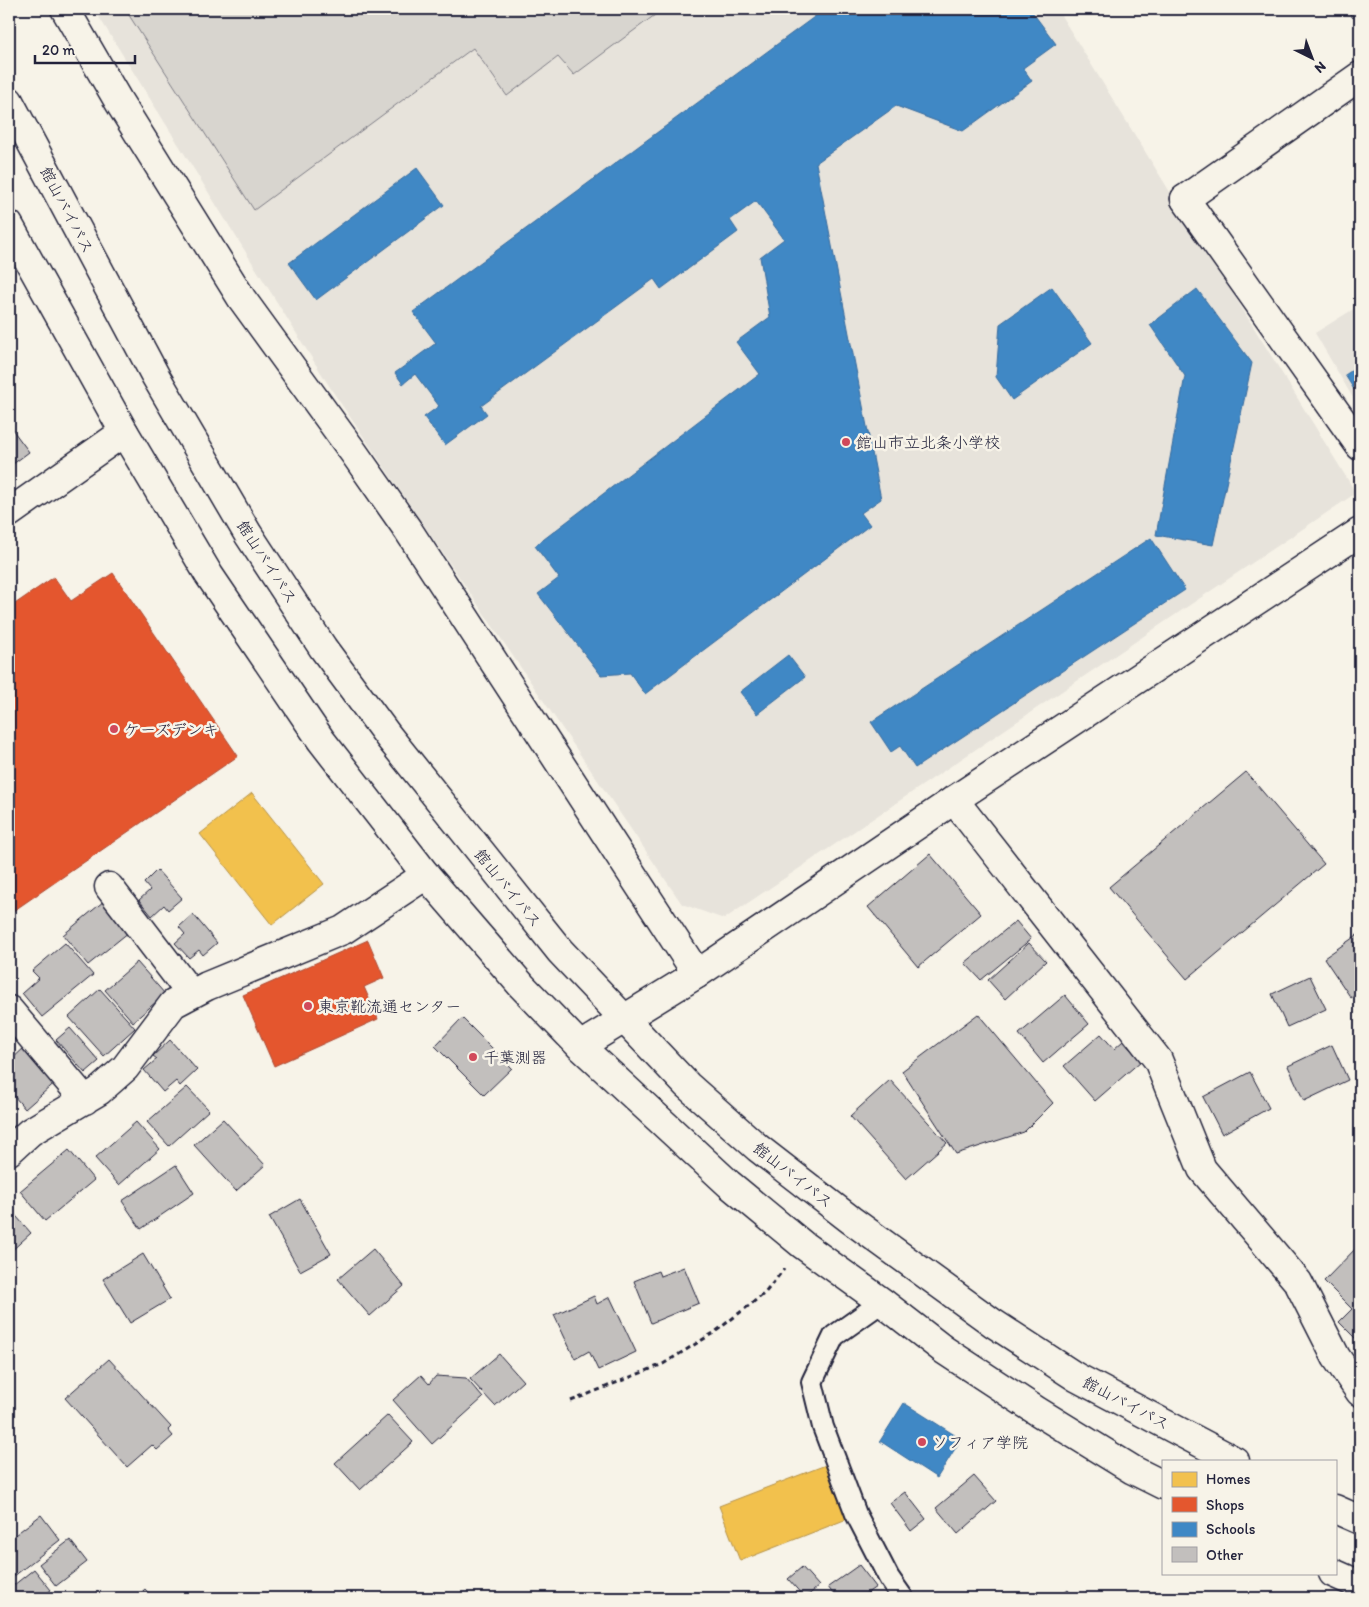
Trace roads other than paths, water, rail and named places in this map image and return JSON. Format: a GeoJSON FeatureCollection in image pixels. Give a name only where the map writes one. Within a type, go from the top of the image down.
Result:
{"type":"FeatureCollection","features":[{"type":"Feature","properties":{"kind":"main road"},"geometry":{"type":"LineString","coordinates":[[65,9],[119,102],[242,299],[408,530],[697,974]]}},
{"type":"Feature","properties":{"kind":"main road"},"geometry":{"type":"LineString","coordinates":[[1360,76],[1185,199],[1360,446]]}},
{"type":"Feature","properties":{"kind":"main road","name":"館山バイパス"},"geometry":{"type":"LineString","coordinates":[[9,102],[156,377],[248,534],[323,648],[388,736],[560,951],[687,1085],[758,1148],[851,1220],[993,1323],[1076,1377],[1234,1460]]}},
{"type":"Feature","properties":{"kind":"main road"},"geometry":{"type":"LineString","coordinates":[[9,225],[124,432],[209,575],[315,732],[426,875],[522,986],[580,1046],[729,1184],[803,1245],[944,1350],[1037,1411],[1133,1470],[1162,1485]]}},
{"type":"Feature","properties":{"kind":"main road"},"geometry":{"type":"LineString","coordinates":[[9,513],[124,432]]}},
{"type":"Feature","properties":{"kind":"main road"},"geometry":{"type":"LineString","coordinates":[[580,1046],[697,974],[954,800],[1360,532]]}},
{"type":"Feature","properties":{"kind":"main road"},"geometry":{"type":"LineString","coordinates":[[954,800],[1158,1060],[1202,1169],[1298,1282],[1336,1357],[1360,1392]]}},
{"type":"Feature","properties":{"kind":"main road"},"geometry":{"type":"LineString","coordinates":[[9,1150],[30,1132],[99,1091],[125,1068],[173,1004],[191,994],[343,930],[426,875]]}},
{"type":"Feature","properties":{"kind":"main road"},"geometry":{"type":"LineString","coordinates":[[109,888],[191,994]]}},
{"type":"Feature","properties":{"kind":"main road"},"geometry":{"type":"LineString","coordinates":[[9,1010],[86,1100]]}},
{"type":"Feature","properties":{"kind":"main road"},"geometry":{"type":"LineString","coordinates":[[1336,1509],[1360,1520]]}},
{"type":"Feature","properties":{"kind":"main road"},"geometry":{"type":"LineString","coordinates":[[1335,1574],[1360,1585]]}},
{"type":"Feature","properties":{"kind":"lane"},"geometry":{"type":"LineString","coordinates":[[882,1302],[834,1336],[812,1382],[823,1427],[856,1514],[889,1578],[903,1598]]}},
{"type":"Feature","properties":{"kind":"place","name":"館山市立北条小学校"},"geometry":{"type":"Point","coordinates":[846,442]}},
{"type":"Feature","properties":{"kind":"place","name":"ケーズデンキ"},"geometry":{"type":"Point","coordinates":[114,729]}},
{"type":"Feature","properties":{"kind":"place","name":"東京靴流通センター"},"geometry":{"type":"Point","coordinates":[308,1006]}},
{"type":"Feature","properties":{"kind":"place","name":"千葉測器"},"geometry":{"type":"Point","coordinates":[473,1057]}},
{"type":"Feature","properties":{"kind":"place","name":"ソフィア学院"},"geometry":{"type":"Point","coordinates":[922,1442]}}]}
